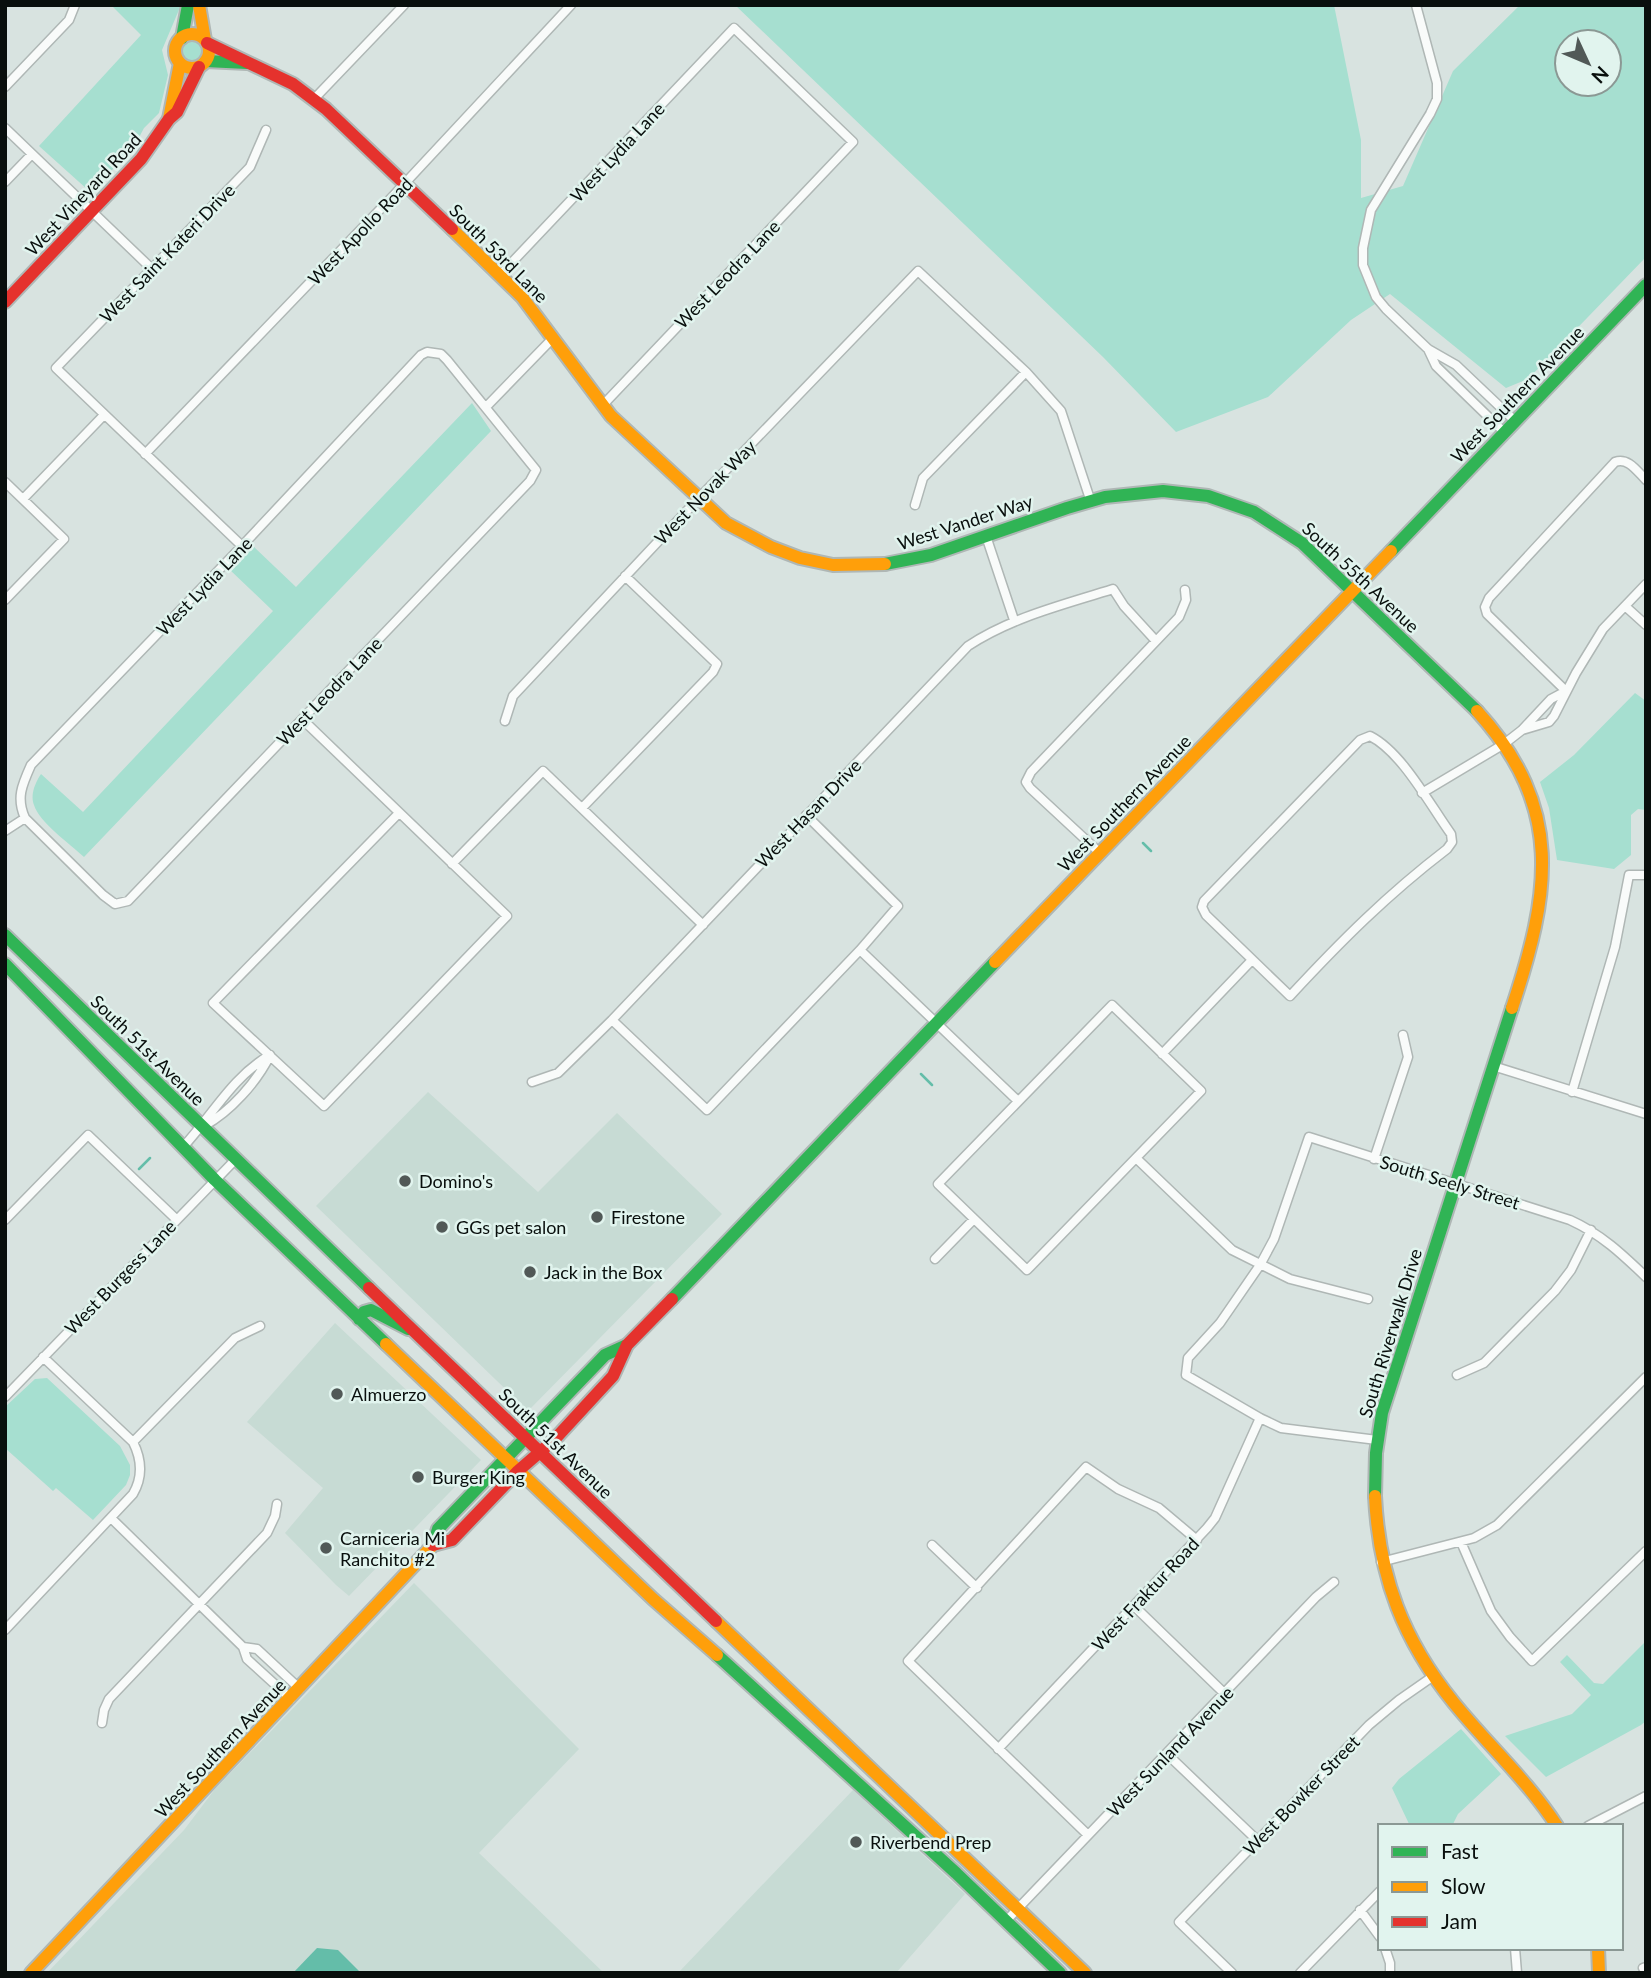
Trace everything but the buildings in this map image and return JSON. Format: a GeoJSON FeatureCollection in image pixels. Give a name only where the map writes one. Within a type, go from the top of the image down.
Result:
{"type":"FeatureCollection","features":[{"type":"Feature","properties":{"kind":"main road"},"geometry":{"type":"LineString","coordinates":[[169,119],[169,108],[180,63],[175,50],[182,38],[188,5]]}},
{"type":"Feature","properties":{"kind":"main road"},"geometry":{"type":"LineString","coordinates":[[199,5],[209,52],[203,64]]}},
{"type":"Feature","properties":{"kind":"main road","name":"South 53rd Lane"},"geometry":{"type":"LineString","coordinates":[[182,38],[196,34],[206,42],[283,79],[314,99],[533,309],[602,406],[698,499]]}},
{"type":"Feature","properties":{"kind":"main road","name":"South 53rd Lane"},"geometry":{"type":"LineString","coordinates":[[180,63],[189,68],[203,64],[247,63]]}},
{"type":"Feature","properties":{"kind":"main road","name":"West Vineyard Road"},"geometry":{"type":"LineString","coordinates":[[5,302],[133,169],[177,112],[187,88],[203,64]]}},
{"type":"Feature","properties":{"kind":"main road","name":"West Southern Avenue"},"geometry":{"type":"LineString","coordinates":[[433,1545],[452,1540],[518,1471],[555,1438],[613,1376],[627,1345],[1646,285]]}},
{"type":"Feature","properties":{"kind":"main road","name":"South 55th Avenue"},"geometry":{"type":"LineString","coordinates":[[1090,499],[1154,490],[1200,495],[1231,503],[1286,532],[1474,710],[1504,744],[1517,764],[1535,809]]}},
{"type":"Feature","properties":{"kind":"main road","name":"West Vander Way"},"geometry":{"type":"LineString","coordinates":[[698,499],[726,523],[756,541],[800,558],[833,565],[863,566],[911,560],[1090,499]]}},
{"type":"Feature","properties":{"kind":"main road","name":"South Riverwalk Drive"},"geometry":{"type":"LineString","coordinates":[[1535,809],[1543,866],[1541,905],[1493,1066],[1382,1413],[1377,1440],[1373,1502],[1381,1562],[1403,1625],[1417,1653],[1433,1677],[1528,1783],[1556,1824]]}},
{"type":"Feature","properties":{"kind":"main road","name":"South 51st Avenue"},"geometry":{"type":"LineString","coordinates":[[5,935],[539,1452],[1086,1973]]}},
{"type":"Feature","properties":{"kind":"main road"},"geometry":{"type":"LineString","coordinates":[[5,964],[215,1180],[359,1319],[653,1599],[755,1688],[1060,1973]]}},
{"type":"Feature","properties":{"kind":"main road"},"geometry":{"type":"LineString","coordinates":[[359,1319],[364,1312],[371,1310],[418,1334]]}},
{"type":"Feature","properties":{"kind":"main road","name":"West Southern Avenue"},"geometry":{"type":"LineString","coordinates":[[31,1973],[433,1545],[438,1529],[605,1355],[627,1345]]}},
{"type":"Feature","properties":{"kind":"main road"},"geometry":{"type":"LineString","coordinates":[[755,1688],[770,1673]]}},
{"type":"Feature","properties":{"kind":"main road"},"geometry":{"type":"LineString","coordinates":[[1598,1950],[1599,1973]]}},
{"type":"Feature","properties":{"kind":"street"},"geometry":{"type":"LineString","coordinates":[[5,87],[69,20],[75,5]]}},
{"type":"Feature","properties":{"kind":"street"},"geometry":{"type":"LineString","coordinates":[[314,99],[404,5]]}},
{"type":"Feature","properties":{"kind":"street","name":"West Apollo Road"},"geometry":{"type":"LineString","coordinates":[[145,454],[405,184],[571,5]]}},
{"type":"Feature","properties":{"kind":"street"},"geometry":{"type":"LineString","coordinates":[[1416,5],[1437,83],[1437,99],[1371,210],[1363,248],[1363,265],[1376,297],[1429,349],[1447,358],[1515,421]]}},
{"type":"Feature","properties":{"kind":"street","name":"West Leodra Lane"},"geometry":{"type":"LineString","coordinates":[[602,406],[853,142],[734,29]]}},
{"type":"Feature","properties":{"kind":"street","name":"West Lydia Lane"},"geometry":{"type":"LineString","coordinates":[[500,275],[734,29]]}},
{"type":"Feature","properties":{"kind":"street"},"geometry":{"type":"LineString","coordinates":[[5,128],[152,269]]}},
{"type":"Feature","properties":{"kind":"street","name":"West Saint Kateri Drive"},"geometry":{"type":"LineString","coordinates":[[104,415],[56,368],[250,167],[266,130]]}},
{"type":"Feature","properties":{"kind":"street"},"geometry":{"type":"LineString","coordinates":[[5,182],[32,154]]}},
{"type":"Feature","properties":{"kind":"street","name":"West Novak Way"},"geometry":{"type":"LineString","coordinates":[[505,721],[513,696],[918,271],[1026,372]]}},
{"type":"Feature","properties":{"kind":"street"},"geometry":{"type":"LineString","coordinates":[[485,407],[553,338]]}},
{"type":"Feature","properties":{"kind":"street"},"geometry":{"type":"LineString","coordinates":[[1429,349],[1436,366],[1504,432]]}},
{"type":"Feature","properties":{"kind":"street","name":"West Lydia Lane"},"geometry":{"type":"LineString","coordinates":[[26,818],[19,805],[20,791],[31,765],[421,355],[433,352],[447,360],[485,407]]}},
{"type":"Feature","properties":{"kind":"street"},"geometry":{"type":"LineString","coordinates":[[915,505],[923,478],[1026,372],[1061,411],[1090,499]]}},
{"type":"Feature","properties":{"kind":"street"},"geometry":{"type":"LineString","coordinates":[[1459,389],[1469,377]]}},
{"type":"Feature","properties":{"kind":"street","name":"West Leodra Lane"},"geometry":{"type":"LineString","coordinates":[[26,818],[115,904],[128,901],[530,481],[536,470],[485,407]]}},
{"type":"Feature","properties":{"kind":"street"},"geometry":{"type":"LineString","coordinates":[[23,499],[104,415],[242,546]]}},
{"type":"Feature","properties":{"kind":"street"},"geometry":{"type":"LineString","coordinates":[[1566,691],[1487,614],[1489,598],[1615,463],[1622,460],[1627,462],[1646,480]]}},
{"type":"Feature","properties":{"kind":"street"},"geometry":{"type":"LineString","coordinates":[[5,482],[64,539],[5,600]]}},
{"type":"Feature","properties":{"kind":"street"},"geometry":{"type":"LineString","coordinates":[[986,536],[1014,620]]}},
{"type":"Feature","properties":{"kind":"street"},"geometry":{"type":"LineString","coordinates":[[582,808],[713,672],[717,664],[625,576]]}},
{"type":"Feature","properties":{"kind":"street"},"geometry":{"type":"LineString","coordinates":[[1521,730],[1549,722],[1603,629],[1646,584]]}},
{"type":"Feature","properties":{"kind":"street","name":"West Hasan Drive"},"geometry":{"type":"LineString","coordinates":[[532,1082],[558,1073],[612,1020],[968,646],[1014,620],[1114,589],[1124,606],[1156,641]]}},
{"type":"Feature","properties":{"kind":"street"},"geometry":{"type":"LineString","coordinates":[[1100,853],[1026,782],[1031,772],[1179,617],[1186,600],[1185,590]]}},
{"type":"Feature","properties":{"kind":"street"},"geometry":{"type":"LineString","coordinates":[[1625,606],[1646,625]]}},
{"type":"Feature","properties":{"kind":"street"},"geometry":{"type":"LineString","coordinates":[[1422,793],[1504,744],[1544,706],[1566,691]]}},
{"type":"Feature","properties":{"kind":"street"},"geometry":{"type":"LineString","coordinates":[[1544,706],[1554,716]]}},
{"type":"Feature","properties":{"kind":"street"},"geometry":{"type":"LineString","coordinates":[[302,719],[507,916],[324,1107],[213,1003],[399,813]]}},
{"type":"Feature","properties":{"kind":"street"},"geometry":{"type":"LineString","coordinates":[[1370,736],[1379,740],[1401,763],[1422,793],[1451,835],[1452,842],[1447,849],[1388,895],[1290,996],[1206,915],[1202,907],[1204,901],[1360,740],[1370,736]]}},
{"type":"Feature","properties":{"kind":"street"},"geometry":{"type":"LineString","coordinates":[[452,864],[543,771],[703,925]]}},
{"type":"Feature","properties":{"kind":"street"},"geometry":{"type":"LineString","coordinates":[[612,1020],[707,1110],[860,950],[898,905],[806,815]]}},
{"type":"Feature","properties":{"kind":"street"},"geometry":{"type":"LineString","coordinates":[[5,831],[26,818]]}},
{"type":"Feature","properties":{"kind":"street"},"geometry":{"type":"LineString","coordinates":[[1572,1092],[1615,947],[1629,876],[1646,875]]}},
{"type":"Feature","properties":{"kind":"street"},"geometry":{"type":"LineString","coordinates":[[860,950],[1018,1101]]}},
{"type":"Feature","properties":{"kind":"street"},"geometry":{"type":"LineString","coordinates":[[1162,1054],[1252,960]]}},
{"type":"Feature","properties":{"kind":"street"},"geometry":{"type":"LineString","coordinates":[[1112,1005],[1162,1054],[1201,1091],[1027,1270],[939,1184],[1112,1005]]}},
{"type":"Feature","properties":{"kind":"street"},"geometry":{"type":"LineString","coordinates":[[1374,1158],[1408,1057],[1403,1035]]}},
{"type":"Feature","properties":{"kind":"street"},"geometry":{"type":"LineString","coordinates":[[183,1147],[202,1126],[210,1112],[256,1063],[270,1055]]}},
{"type":"Feature","properties":{"kind":"street"},"geometry":{"type":"LineString","coordinates":[[1493,1066],[1646,1114]]}},
{"type":"Feature","properties":{"kind":"street"},"geometry":{"type":"LineString","coordinates":[[5,1220],[88,1135],[176,1219]]}},
{"type":"Feature","properties":{"kind":"street","name":"South Seely Street"},"geometry":{"type":"LineString","coordinates":[[1260,1265],[1275,1238],[1309,1137],[1570,1220],[1612,1244],[1646,1277]]}},
{"type":"Feature","properties":{"kind":"street"},"geometry":{"type":"LineString","coordinates":[[1136,1158],[1232,1250],[1290,1279],[1368,1299]]}},
{"type":"Feature","properties":{"kind":"street","name":"West Burgess Lane"},"geometry":{"type":"LineString","coordinates":[[5,1397],[236,1159]]}},
{"type":"Feature","properties":{"kind":"street"},"geometry":{"type":"LineString","coordinates":[[935,1259],[974,1219]]}},
{"type":"Feature","properties":{"kind":"street"},"geometry":{"type":"LineString","coordinates":[[1457,1376],[1484,1363],[1555,1291],[1571,1270],[1591,1230]]}},
{"type":"Feature","properties":{"kind":"street"},"geometry":{"type":"LineString","coordinates":[[1260,1265],[1220,1324],[1188,1358],[1186,1375],[1281,1428],[1377,1440]]}},
{"type":"Feature","properties":{"kind":"street"},"geometry":{"type":"LineString","coordinates":[[133,1442],[235,1338],[260,1326]]}},
{"type":"Feature","properties":{"kind":"street"},"geometry":{"type":"LineString","coordinates":[[5,1630],[134,1494],[137,1486],[140,1459],[133,1442],[43,1357]]}},
{"type":"Feature","properties":{"kind":"street"},"geometry":{"type":"LineString","coordinates":[[1381,1562],[1461,1542],[1482,1535],[1497,1525],[1646,1377]]}},
{"type":"Feature","properties":{"kind":"street","name":"West Fraktur Road"},"geometry":{"type":"LineString","coordinates":[[999,1749],[1215,1518],[1260,1418]]}},
{"type":"Feature","properties":{"kind":"street"},"geometry":{"type":"LineString","coordinates":[[1088,1835],[908,1661],[1086,1467],[1118,1489],[1158,1508],[1197,1540]]}},
{"type":"Feature","properties":{"kind":"street"},"geometry":{"type":"LineString","coordinates":[[102,1723],[109,1699],[267,1533],[275,1516],[276,1504]]}},
{"type":"Feature","properties":{"kind":"street"},"geometry":{"type":"LineString","coordinates":[[111,1518],[243,1647],[247,1659],[290,1699]]}},
{"type":"Feature","properties":{"kind":"street"},"geometry":{"type":"LineString","coordinates":[[1461,1542],[1491,1611],[1532,1661],[1646,1551]]}},
{"type":"Feature","properties":{"kind":"street"},"geometry":{"type":"LineString","coordinates":[[932,1545],[976,1588]]}},
{"type":"Feature","properties":{"kind":"street","name":"West Sunland Avenue"},"geometry":{"type":"LineString","coordinates":[[1006,1921],[1334,1583]]}},
{"type":"Feature","properties":{"kind":"street"},"geometry":{"type":"LineString","coordinates":[[1134,1606],[1225,1693]]}},
{"type":"Feature","properties":{"kind":"street"},"geometry":{"type":"LineString","coordinates":[[243,1647],[257,1649],[300,1689]]}},
{"type":"Feature","properties":{"kind":"street","name":"West Bowker Street"},"geometry":{"type":"LineString","coordinates":[[1232,1973],[1179,1922],[1369,1726],[1399,1700],[1433,1677]]}},
{"type":"Feature","properties":{"kind":"street"},"geometry":{"type":"LineString","coordinates":[[1167,1754],[1257,1840]]}},
{"type":"Feature","properties":{"kind":"street"},"geometry":{"type":"LineString","coordinates":[[1592,1824],[1644,1798],[1646,1808]]}},
{"type":"Feature","properties":{"kind":"street"},"geometry":{"type":"LineString","coordinates":[[1300,1973],[1378,1893]]}},
{"type":"Feature","properties":{"kind":"street"},"geometry":{"type":"LineString","coordinates":[[1360,1910],[1378,1934]]}},
{"type":"Feature","properties":{"kind":"street"},"geometry":{"type":"LineString","coordinates":[[1386,1950],[1390,1973]]}},
{"type":"Feature","properties":{"kind":"street"},"geometry":{"type":"LineString","coordinates":[[1514,1950],[1517,1973]]}},
{"type":"Feature","properties":{"kind":"shaded area"},"geometry":{"type":"Polygon","coordinates":[[[111,5],[181,5],[162,50],[168,75],[159,113],[144,128],[134,147],[94,189],[88,190],[39,146],[141,35],[111,5]]]}},
{"type":"Feature","properties":{"kind":"shaded area"},"geometry":{"type":"Polygon","coordinates":[[[735,5],[1334,5],[1361,140],[1361,198],[1403,186],[1453,71],[1520,5],[1646,5],[1646,257],[1528,379],[1506,388],[1390,294],[1351,320],[1268,397],[1176,432],[1103,357],[735,5]]]}},
{"type":"Feature","properties":{"kind":"shaded area"},"geometry":{"type":"Polygon","coordinates":[[[192,39],[200,42],[203,50],[200,58],[192,61],[184,58],[181,50],[184,42],[192,39]]]}},
{"type":"Feature","properties":{"kind":"shaded area"},"geometry":{"type":"Polygon","coordinates":[[[472,403],[491,431],[84,857],[48,825],[37,812],[33,801],[34,789],[41,774],[83,812],[273,611],[229,569],[252,545],[296,587],[472,403]]]}},
{"type":"Feature","properties":{"kind":"shaded area"},"geometry":{"type":"Polygon","coordinates":[[[1635,693],[1646,701],[1646,810],[1638,809],[1631,815],[1631,855],[1614,869],[1557,860],[1549,808],[1540,782],[1574,755],[1635,693]]]}},
{"type":"Feature","properties":{"kind":"shaded area"},"geometry":{"type":"Polygon","coordinates":[[[428,1092],[538,1192],[617,1113],[722,1214],[528,1411],[316,1206],[428,1092]]]}},
{"type":"Feature","properties":{"kind":"shaded area"},"geometry":{"type":"Polygon","coordinates":[[[335,1323],[481,1460],[349,1596],[285,1533],[323,1488],[247,1422],[335,1323]]]}},
{"type":"Feature","properties":{"kind":"shaded area"},"geometry":{"type":"Polygon","coordinates":[[[47,1378],[120,1446],[130,1465],[126,1485],[93,1520],[56,1488],[53,1491],[5,1448],[5,1407],[35,1379],[47,1378]]]}},
{"type":"Feature","properties":{"kind":"shaded area"},"geometry":{"type":"Polygon","coordinates":[[[414,1583],[579,1749],[479,1853],[604,1973],[47,1973],[184,1830],[215,1789],[414,1583]]]}},
{"type":"Feature","properties":{"kind":"shaded area"},"geometry":{"type":"Polygon","coordinates":[[[1646,1641],[1646,1721],[1641,1725],[1546,1777],[1505,1736],[1572,1714],[1591,1695],[1560,1662],[1567,1655],[1594,1683],[1603,1684],[1646,1641]]]}},
{"type":"Feature","properties":{"kind":"shaded area"},"geometry":{"type":"Polygon","coordinates":[[[1461,1729],[1501,1774],[1458,1814],[1453,1824],[1409,1824],[1392,1788],[1399,1779],[1461,1729]]]}},
{"type":"Feature","properties":{"kind":"shaded area","name":"Riverbend Prep"},"geometry":{"type":"Polygon","coordinates":[[[853,1790],[965,1894],[896,1973],[678,1973],[853,1790]]]}},
{"type":"Feature","properties":{"kind":"shaded area"},"geometry":{"type":"Polygon","coordinates":[[[317,1948],[338,1950],[361,1973],[293,1973],[317,1948]]]}},
{"type":"Feature","properties":{"kind":"waterway"},"geometry":{"type":"LineString","coordinates":[[1143,843],[1151,851]]}},
{"type":"Feature","properties":{"kind":"waterway"},"geometry":{"type":"LineString","coordinates":[[921,1074],[932,1085]]}},
{"type":"Feature","properties":{"kind":"waterway"},"geometry":{"type":"LineString","coordinates":[[139,1169],[150,1158]]}},
{"type":"Feature","properties":{"kind":"traffic: fast"},"geometry":{"type":"LineString","coordinates":[[182,38],[188,5]]}},
{"type":"Feature","properties":{"kind":"traffic: fast"},"geometry":{"type":"LineString","coordinates":[[206,61],[247,63]]}},
{"type":"Feature","properties":{"kind":"traffic: fast"},"geometry":{"type":"LineString","coordinates":[[1391,551],[1646,285]]}},
{"type":"Feature","properties":{"kind":"traffic: fast"},"geometry":{"type":"LineString","coordinates":[[885,564],[931,555],[1105,497],[1163,491],[1208,496],[1254,512],[1302,543],[1477,711]]}},
{"type":"Feature","properties":{"kind":"traffic: fast"},"geometry":{"type":"LineString","coordinates":[[5,935],[369,1288]]}},
{"type":"Feature","properties":{"kind":"traffic: fast"},"geometry":{"type":"LineString","coordinates":[[672,1299],[995,962]]}},
{"type":"Feature","properties":{"kind":"traffic: fast"},"geometry":{"type":"LineString","coordinates":[[5,964],[215,1180],[386,1344]]}},
{"type":"Feature","properties":{"kind":"traffic: fast"},"geometry":{"type":"LineString","coordinates":[[1375,1496],[1376,1453],[1382,1413],[1512,1008]]}},
{"type":"Feature","properties":{"kind":"traffic: fast"},"geometry":{"type":"LineString","coordinates":[[359,1319],[364,1312],[371,1310],[408,1329]]}},
{"type":"Feature","properties":{"kind":"traffic: fast"},"geometry":{"type":"LineString","coordinates":[[433,1545],[438,1529],[605,1355],[627,1345]]}},
{"type":"Feature","properties":{"kind":"traffic: fast"},"geometry":{"type":"LineString","coordinates":[[717,1655],[956,1873],[1060,1973]]}},
{"type":"Feature","properties":{"kind":"traffic: slow"},"geometry":{"type":"LineString","coordinates":[[199,5],[205,40]]}},
{"type":"Feature","properties":{"kind":"traffic: slow"},"geometry":{"type":"LineString","coordinates":[[192,34],[204,39],[209,51],[204,63],[192,68],[180,63],[175,51],[180,39],[192,34]]}},
{"type":"Feature","properties":{"kind":"traffic: slow"},"geometry":{"type":"LineString","coordinates":[[169,119],[180,63]]}},
{"type":"Feature","properties":{"kind":"traffic: slow"},"geometry":{"type":"LineString","coordinates":[[452,229],[522,297],[611,416],[726,523],[771,547],[800,558],[833,565],[885,564]]}},
{"type":"Feature","properties":{"kind":"traffic: slow"},"geometry":{"type":"LineString","coordinates":[[995,962],[1391,551]]}},
{"type":"Feature","properties":{"kind":"traffic: slow"},"geometry":{"type":"LineString","coordinates":[[1477,711],[1505,747],[1525,782],[1537,817],[1542,853],[1541,889],[1535,927],[1512,1008]]}},
{"type":"Feature","properties":{"kind":"traffic: slow"},"geometry":{"type":"LineString","coordinates":[[386,1344],[653,1599],[717,1655]]}},
{"type":"Feature","properties":{"kind":"traffic: slow"},"geometry":{"type":"LineString","coordinates":[[1375,1496],[1377,1526],[1388,1580],[1397,1606],[1421,1655],[1454,1703],[1520,1778],[1556,1824]]}},
{"type":"Feature","properties":{"kind":"traffic: slow"},"geometry":{"type":"LineString","coordinates":[[31,1973],[433,1545]]}},
{"type":"Feature","properties":{"kind":"traffic: slow"},"geometry":{"type":"LineString","coordinates":[[716,1621],[1085,1973]]}},
{"type":"Feature","properties":{"kind":"traffic: slow"},"geometry":{"type":"LineString","coordinates":[[1598,1950],[1599,1973]]}},
{"type":"Feature","properties":{"kind":"traffic: jam"},"geometry":{"type":"LineString","coordinates":[[207,43],[293,84],[326,109],[452,229]]}},
{"type":"Feature","properties":{"kind":"traffic: jam"},"geometry":{"type":"LineString","coordinates":[[5,302],[141,159],[177,112],[199,67]]}},
{"type":"Feature","properties":{"kind":"traffic: jam"},"geometry":{"type":"LineString","coordinates":[[369,1288],[716,1621]]}},
{"type":"Feature","properties":{"kind":"traffic: jam"},"geometry":{"type":"LineString","coordinates":[[433,1545],[452,1540],[518,1471],[555,1439],[613,1376],[627,1345],[672,1299]]}},
{"type":"Feature","properties":{"kind":"place","name":"Domino's"},"geometry":{"type":"Point","coordinates":[405,1181]}},
{"type":"Feature","properties":{"kind":"place","name":"Firestone"},"geometry":{"type":"Point","coordinates":[597,1217]}},
{"type":"Feature","properties":{"kind":"place","name":"GGs pet salon"},"geometry":{"type":"Point","coordinates":[442,1227]}},
{"type":"Feature","properties":{"kind":"place","name":"Jack in the Box"},"geometry":{"type":"Point","coordinates":[530,1272]}},
{"type":"Feature","properties":{"kind":"place","name":"Almuerzo"},"geometry":{"type":"Point","coordinates":[337,1394]}},
{"type":"Feature","properties":{"kind":"place","name":"Burger King"},"geometry":{"type":"Point","coordinates":[418,1477]}},
{"type":"Feature","properties":{"kind":"place","name":"Carniceria Mi Ranchito #2"},"geometry":{"type":"Point","coordinates":[326,1548]}},
{"type":"Feature","properties":{"kind":"place","name":"Riverbend Prep"},"geometry":{"type":"Point","coordinates":[856,1842]}}]}
